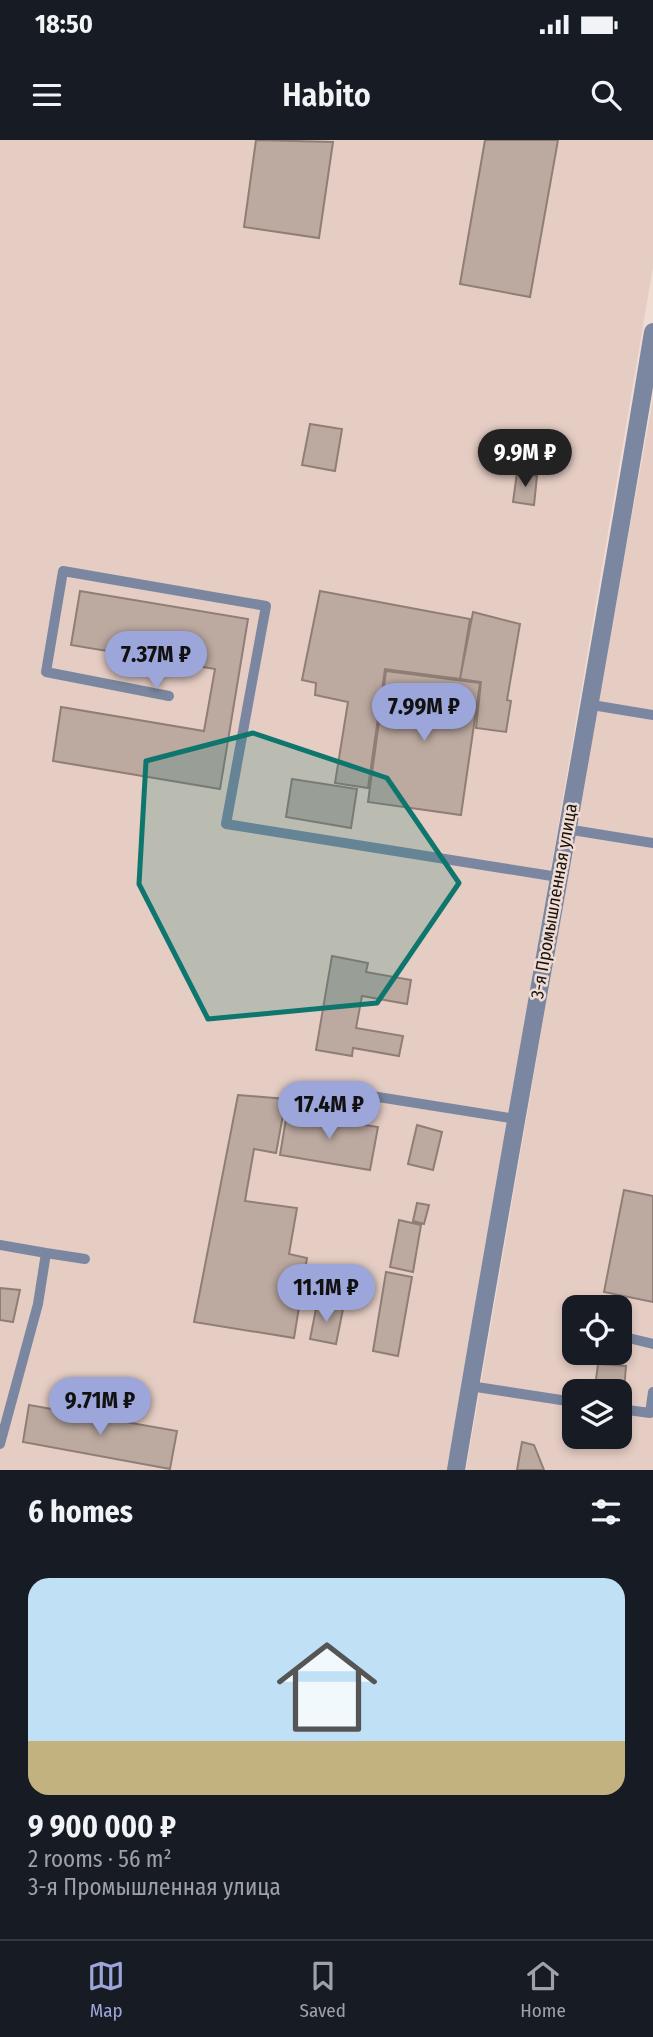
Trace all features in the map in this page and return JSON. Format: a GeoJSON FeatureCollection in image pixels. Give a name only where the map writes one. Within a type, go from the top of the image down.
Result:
{"type":"FeatureCollection","features":[{"type":"Feature","properties":{"kind":"street","name":"3-я Промышленная улица"},"geometry":{"type":"LineString","coordinates":[[456,1470],[566,829],[592,705],[653,332]]}},
{"type":"Feature","properties":{"kind":"lane"},"geometry":{"type":"LineString","coordinates":[[169,696],[46,672],[63,571],[266,606],[226,824],[558,877]]}},
{"type":"Feature","properties":{"kind":"lane"},"geometry":{"type":"LineString","coordinates":[[592,705],[653,715]]}},
{"type":"Feature","properties":{"kind":"lane"},"geometry":{"type":"LineString","coordinates":[[566,829],[653,844]]}},
{"type":"Feature","properties":{"kind":"lane"},"geometry":{"type":"LineString","coordinates":[[309,1086],[516,1119]]}},
{"type":"Feature","properties":{"kind":"lane"},"geometry":{"type":"LineString","coordinates":[[0,1245],[85,1259]]}},
{"type":"Feature","properties":{"kind":"lane"},"geometry":{"type":"LineString","coordinates":[[0,1444],[38,1304],[46,1252]]}},
{"type":"Feature","properties":{"kind":"lane"},"geometry":{"type":"LineString","coordinates":[[632,1339],[653,1344]]}},
{"type":"Feature","properties":{"kind":"lane"},"geometry":{"type":"LineString","coordinates":[[470,1386],[562,1400]]}},
{"type":"Feature","properties":{"kind":"lane"},"geometry":{"type":"LineString","coordinates":[[632,1410],[652,1413],[653,1392]]}},
{"type":"Feature","properties":{"kind":"highlighted area"},"geometry":{"type":"Polygon","coordinates":[[[253,733],[387,778],[459,883],[377,1003],[208,1019],[139,884],[146,761],[253,733]]]}},
{"type":"Feature","properties":{"kind":"shaded area"},"geometry":{"type":"Polygon","coordinates":[[[0,140],[653,140],[653,267],[449,1470],[0,1470],[0,140]]]}},
{"type":"Feature","properties":{"kind":"shaded area"},"geometry":{"type":"Polygon","coordinates":[[[653,399],[653,1470],[466,1470],[588,759],[653,399]]]}},
{"type":"Feature","properties":{"kind":"building"},"geometry":{"type":"Polygon","coordinates":[[[256,140],[333,142],[319,238],[244,227],[256,140]]]}},
{"type":"Feature","properties":{"kind":"building"},"geometry":{"type":"Polygon","coordinates":[[[485,140],[558,140],[530,297],[460,284],[485,140]]]}},
{"type":"Feature","properties":{"kind":"building"},"geometry":{"type":"Polygon","coordinates":[[[310,424],[342,429],[335,471],[302,465],[310,424]]]}},
{"type":"Feature","properties":{"kind":"building"},"geometry":{"type":"Polygon","coordinates":[[[517,473],[537,476],[534,505],[513,502],[517,473]]]}},
{"type":"Feature","properties":{"kind":"building"},"geometry":{"type":"Polygon","coordinates":[[[80,591],[248,619],[220,789],[53,761],[61,707],[204,731],[215,669],[71,645],[80,591]]]}},
{"type":"Feature","properties":{"kind":"building"},"geometry":{"type":"Polygon","coordinates":[[[320,591],[470,619],[460,679],[385,669],[368,788],[335,783],[348,702],[315,695],[316,683],[302,680],[320,591]]]}},
{"type":"Feature","properties":{"kind":"building"},"geometry":{"type":"Polygon","coordinates":[[[473,612],[520,624],[507,700],[511,701],[506,732],[476,728],[481,682],[460,679],[473,612]]]}},
{"type":"Feature","properties":{"kind":"building"},"geometry":{"type":"Polygon","coordinates":[[[386,671],[480,683],[461,815],[368,802],[386,671]]]}},
{"type":"Feature","properties":{"kind":"building"},"geometry":{"type":"Polygon","coordinates":[[[292,779],[357,789],[351,828],[286,817],[292,779]]]}},
{"type":"Feature","properties":{"kind":"building"},"geometry":{"type":"Polygon","coordinates":[[[332,956],[368,963],[366,972],[411,980],[407,1004],[362,996],[356,1028],[403,1036],[399,1056],[353,1048],[352,1056],[316,1050],[332,956]]]}},
{"type":"Feature","properties":{"kind":"building"},"geometry":{"type":"Polygon","coordinates":[[[238,1095],[286,1099],[276,1153],[254,1149],[245,1201],[297,1208],[289,1254],[307,1258],[294,1338],[194,1322],[238,1095]]]}},
{"type":"Feature","properties":{"kind":"building"},"geometry":{"type":"Polygon","coordinates":[[[287,1113],[378,1127],[370,1170],[280,1155],[287,1113]]]}},
{"type":"Feature","properties":{"kind":"building"},"geometry":{"type":"Polygon","coordinates":[[[417,1125],[442,1132],[433,1170],[408,1164],[417,1125]]]}},
{"type":"Feature","properties":{"kind":"building"},"geometry":{"type":"Polygon","coordinates":[[[624,1190],[653,1196],[653,1302],[632,1298],[632,1295],[604,1292],[624,1190]]]}},
{"type":"Feature","properties":{"kind":"building"},"geometry":{"type":"Polygon","coordinates":[[[417,1203],[429,1205],[424,1224],[413,1221],[417,1203]]]}},
{"type":"Feature","properties":{"kind":"building"},"geometry":{"type":"Polygon","coordinates":[[[399,1220],[421,1225],[413,1272],[390,1267],[399,1220]]]}},
{"type":"Feature","properties":{"kind":"building"},"geometry":{"type":"Polygon","coordinates":[[[386,1272],[412,1277],[398,1356],[373,1351],[386,1272]]]}},
{"type":"Feature","properties":{"kind":"building"},"geometry":{"type":"Polygon","coordinates":[[[0,1288],[20,1290],[13,1322],[0,1320],[0,1288]]]}},
{"type":"Feature","properties":{"kind":"building"},"geometry":{"type":"Polygon","coordinates":[[[317,1304],[343,1309],[336,1344],[310,1339],[317,1304]]]}},
{"type":"Feature","properties":{"kind":"building"},"geometry":{"type":"Polygon","coordinates":[[[598,1365],[626,1366],[625,1379],[596,1379],[598,1365]]]}},
{"type":"Feature","properties":{"kind":"building"},"geometry":{"type":"Polygon","coordinates":[[[29,1405],[177,1431],[170,1469],[23,1442],[29,1405]]]}},
{"type":"Feature","properties":{"kind":"building"},"geometry":{"type":"Polygon","coordinates":[[[522,1442],[534,1445],[544,1470],[517,1470],[522,1442]]]}}]}
